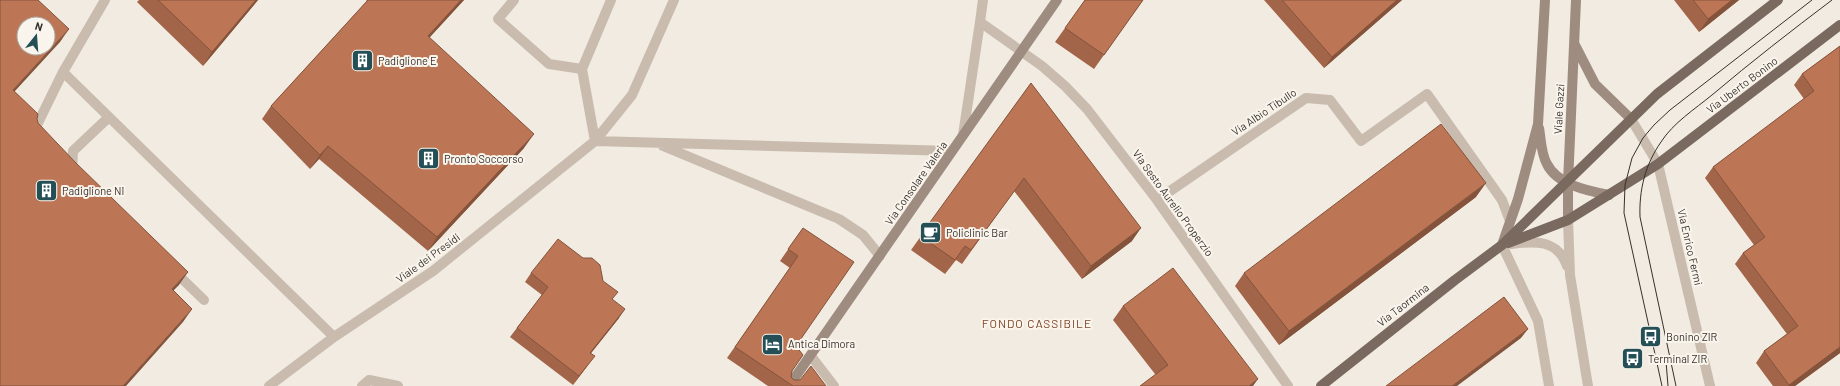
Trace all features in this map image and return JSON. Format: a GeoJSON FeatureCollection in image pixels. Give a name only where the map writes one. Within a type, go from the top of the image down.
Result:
{"type":"FeatureCollection","features":[{"type":"Feature","properties":{"kind":"main road","name":"Via Consolare Valeria"},"geometry":{"type":"LineString","coordinates":[[789,386],[1057,0]]}},
{"type":"Feature","properties":{"kind":"main road","name":"Viale Gazzi"},"geometry":{"type":"LineString","coordinates":[[1538,124],[1545,0]]}},
{"type":"Feature","properties":{"kind":"main road","name":"Viale Gazzi"},"geometry":{"type":"LineString","coordinates":[[1568,220],[1568,183],[1576,0]]}},
{"type":"Feature","properties":{"kind":"main road"},"geometry":{"type":"LineString","coordinates":[[1502,245],[1568,183],[1657,94],[1778,0]]}},
{"type":"Feature","properties":{"kind":"main road","name":"Via Uberto Bonino"},"geometry":{"type":"LineString","coordinates":[[1502,245],[1568,220],[1658,164],[1840,25]]}},
{"type":"Feature","properties":{"kind":"main road"},"geometry":{"type":"LineString","coordinates":[[1574,44],[1595,84],[1631,119]]}},
{"type":"Feature","properties":{"kind":"main road"},"geometry":{"type":"LineString","coordinates":[[1538,124],[1547,165],[1568,183],[1589,191],[1609,195]]}},
{"type":"Feature","properties":{"kind":"main road"},"geometry":{"type":"LineString","coordinates":[[1502,245],[1538,124]]}},
{"type":"Feature","properties":{"kind":"main road","name":"Via Taormina"},"geometry":{"type":"LineString","coordinates":[[1321,386],[1502,245]]}},
{"type":"Feature","properties":{"kind":"street"},"geometry":{"type":"LineString","coordinates":[[45,143],[34,131],[63,72],[105,0]]}},
{"type":"Feature","properties":{"kind":"street"},"geometry":{"type":"LineString","coordinates":[[514,0],[498,19],[549,64],[582,69]]}},
{"type":"Feature","properties":{"kind":"street"},"geometry":{"type":"LineString","coordinates":[[611,0],[582,69],[595,141],[952,151]]}},
{"type":"Feature","properties":{"kind":"street","name":"Viale dei Presidi"},"geometry":{"type":"LineString","coordinates":[[269,386],[334,337],[433,271],[595,141],[632,95],[674,0]]}},
{"type":"Feature","properties":{"kind":"street"},"geometry":{"type":"LineString","coordinates":[[963,135],[983,0]]}},
{"type":"Feature","properties":{"kind":"street"},"geometry":{"type":"LineString","coordinates":[[980,22],[1020,52]]}},
{"type":"Feature","properties":{"kind":"street","name":"Via Sesto Aurelio Properzio"},"geometry":{"type":"LineString","coordinates":[[1020,52],[1042,66],[1065,86],[1087,109],[1157,200],[1288,386]]}},
{"type":"Feature","properties":{"kind":"street"},"geometry":{"type":"LineString","coordinates":[[63,72],[334,337]]}},
{"type":"Feature","properties":{"kind":"street","name":"Via Albio Tibullo"},"geometry":{"type":"LineString","coordinates":[[1157,200],[1306,98],[1330,100],[1361,141],[1427,94],[1502,200],[1510,222]]}},
{"type":"Feature","properties":{"kind":"street"},"geometry":{"type":"LineString","coordinates":[[62,160],[75,174],[73,151],[109,117]]}},
{"type":"Feature","properties":{"kind":"street","name":"Via Enrico Fermi"},"geometry":{"type":"LineString","coordinates":[[1631,119],[1658,164],[1710,386]]}},
{"type":"Feature","properties":{"kind":"street"},"geometry":{"type":"LineString","coordinates":[[658,143],[839,219],[863,235],[880,256]]}},
{"type":"Feature","properties":{"kind":"street"},"geometry":{"type":"LineString","coordinates":[[1568,220],[1570,275],[1588,386]]}},
{"type":"Feature","properties":{"kind":"street"},"geometry":{"type":"LineString","coordinates":[[1549,386],[1538,321],[1502,245],[1530,241],[1548,244],[1564,256],[1570,275]]}},
{"type":"Feature","properties":{"kind":"street"},"geometry":{"type":"LineString","coordinates":[[165,263],[204,300]]}},
{"type":"Feature","properties":{"kind":"street"},"geometry":{"type":"LineString","coordinates":[[811,356],[834,386]]}},
{"type":"Feature","properties":{"kind":"street"},"geometry":{"type":"LineString","coordinates":[[362,386],[369,380],[398,386]]}},
{"type":"Feature","properties":{"kind":"building","name":"Padiglione NI"},"geometry":{"type":"Polygon","coordinates":[[[0,0],[38,0],[55,16],[16,16],[16,56],[44,56],[13,90],[38,114],[38,123],[76,163],[188,272],[172,289],[192,309],[123,386],[0,386],[0,0]]]}},
{"type":"Feature","properties":{"kind":"building"},"geometry":{"type":"Polygon","coordinates":[[[158,0],[256,0],[212,52],[158,0]]]}},
{"type":"Feature","properties":{"kind":"building"},"geometry":{"type":"Polygon","coordinates":[[[368,0],[461,0],[428,36],[534,134],[437,237],[328,146],[320,155],[271,106],[368,0]]]}},
{"type":"Feature","properties":{"kind":"building"},"geometry":{"type":"Polygon","coordinates":[[[1085,0],[1143,0],[1104,55],[1065,28],[1085,0]]]}},
{"type":"Feature","properties":{"kind":"building"},"geometry":{"type":"Polygon","coordinates":[[[1282,0],[1397,0],[1332,57],[1282,0]]]}},
{"type":"Feature","properties":{"kind":"building"},"geometry":{"type":"Polygon","coordinates":[[[1693,0],[1732,0],[1708,19],[1693,0]]]}},
{"type":"Feature","properties":{"kind":"building","name":"Padiglione NI"},"geometry":{"type":"Polygon","coordinates":[[[56,17],[69,29],[56,43],[56,17]]]}},
{"type":"Feature","properties":{"kind":"building"},"geometry":{"type":"Polygon","coordinates":[[[1840,46],[1840,347],[1789,385],[1764,351],[1798,326],[1743,253],[1765,237],[1713,167],[1814,91],[1802,74],[1840,46]]]}},
{"type":"Feature","properties":{"kind":"building"},"geometry":{"type":"Polygon","coordinates":[[[1031,83],[1141,228],[1091,266],[1024,178],[971,250],[965,246],[955,260],[920,236],[1031,83]]]}},
{"type":"Feature","properties":{"kind":"building"},"geometry":{"type":"Polygon","coordinates":[[[1441,124],[1486,183],[1289,331],[1244,273],[1441,124]]]}},
{"type":"Feature","properties":{"kind":"building"},"geometry":{"type":"Polygon","coordinates":[[[803,228],[854,262],[796,346],[803,355],[792,371],[791,377],[794,380],[800,380],[811,366],[826,386],[793,386],[735,347],[798,256],[788,249],[803,228]]]}},
{"type":"Feature","properties":{"kind":"building"},"geometry":{"type":"Polygon","coordinates":[[[558,239],[583,258],[592,258],[600,265],[603,281],[618,292],[612,299],[625,309],[590,353],[595,356],[579,376],[517,328],[548,287],[531,273],[558,239]]]}},
{"type":"Feature","properties":{"kind":"building"},"geometry":{"type":"Polygon","coordinates":[[[1173,268],[1258,379],[1249,386],[1140,386],[1168,365],[1123,306],[1173,268]]]}},
{"type":"Feature","properties":{"kind":"building"},"geometry":{"type":"Polygon","coordinates":[[[1504,297],[1528,329],[1452,386],[1386,386],[1504,297]]]}},
{"type":"Feature","properties":{"kind":"tram line"},"geometry":{"type":"LineString","coordinates":[[1662,386],[1624,213],[1625,185],[1632,158],[1643,138],[1670,110],[1812,0]]}},
{"type":"Feature","properties":{"kind":"tram line"},"geometry":{"type":"LineString","coordinates":[[1676,386],[1640,217],[1642,187],[1647,169],[1655,151],[1666,135],[1678,122],[1832,0]]}},
{"type":"Feature","properties":{"kind":"tram line"},"geometry":{"type":"LineString","coordinates":[[1666,361],[1668,386]]}},
{"type":"Feature","properties":{"kind":"place","name":"Padiglione E"},"geometry":{"type":"Point","coordinates":[362,61]}},
{"type":"Feature","properties":{"kind":"place","name":"Pronto Soccorso"},"geometry":{"type":"Point","coordinates":[428,159]}},
{"type":"Feature","properties":{"kind":"place","name":"Padiglione NI"},"geometry":{"type":"Point","coordinates":[47,191]}},
{"type":"Feature","properties":{"kind":"place","name":"Policlinic Bar"},"geometry":{"type":"Point","coordinates":[930,233]}},
{"type":"Feature","properties":{"kind":"place","name":"Bonino ZIR"},"geometry":{"type":"Point","coordinates":[1651,337]}},
{"type":"Feature","properties":{"kind":"place","name":"Antica Dimora"},"geometry":{"type":"Point","coordinates":[772,344]}},
{"type":"Feature","properties":{"kind":"place","name":"Terminal ZIR"},"geometry":{"type":"Point","coordinates":[1632,359]}},
{"type":"Feature","properties":{"kind":"district","name":"FONDO CASSIBILE"},"geometry":{"type":"Point","coordinates":[1037,324]}}]}
